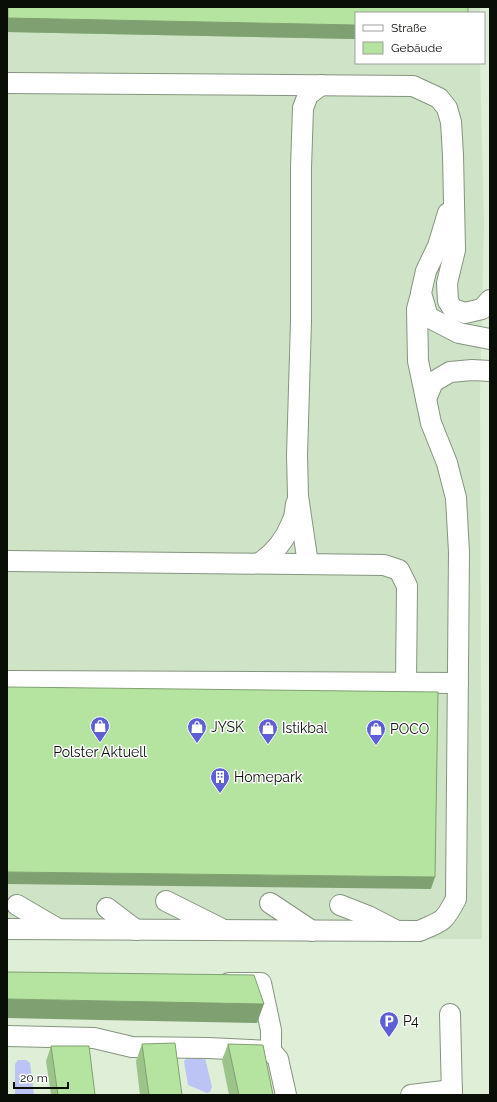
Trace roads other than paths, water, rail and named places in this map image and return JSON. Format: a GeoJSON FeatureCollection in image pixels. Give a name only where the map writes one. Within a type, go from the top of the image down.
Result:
{"type":"FeatureCollection","features":[{"type":"Feature","properties":{"kind":"street"},"geometry":{"type":"LineString","coordinates":[[7,83],[321,84],[413,86],[439,98],[446,108],[452,122],[455,250],[447,283],[448,301],[453,309],[464,313],[482,308],[490,300]]}},
{"type":"Feature","properties":{"kind":"street"},"geometry":{"type":"LineString","coordinates":[[308,564],[298,496],[303,108],[308,94],[321,84]]}},
{"type":"Feature","properties":{"kind":"street"},"geometry":{"type":"LineString","coordinates":[[7,929],[419,931],[441,922],[448,915],[456,899],[459,552],[456,498],[447,463],[431,423],[418,361],[417,308],[426,271],[438,246],[453,198]]}},
{"type":"Feature","properties":{"kind":"street"},"geometry":{"type":"LineString","coordinates":[[421,293],[428,317],[459,333],[490,339]]}},
{"type":"Feature","properties":{"kind":"street"},"geometry":{"type":"LineString","coordinates":[[426,399],[433,382],[450,372],[472,370],[490,371]]}},
{"type":"Feature","properties":{"kind":"street"},"geometry":{"type":"LineString","coordinates":[[260,564],[270,556],[293,522],[298,496]]}},
{"type":"Feature","properties":{"kind":"street"},"geometry":{"type":"LineString","coordinates":[[7,561],[384,565],[399,570],[407,586],[406,683]]}},
{"type":"Feature","properties":{"kind":"street"},"geometry":{"type":"LineString","coordinates":[[7,681],[458,683]]}},
{"type":"Feature","properties":{"kind":"street"},"geometry":{"type":"LineString","coordinates":[[166,901],[225,930]]}},
{"type":"Feature","properties":{"kind":"street"},"geometry":{"type":"LineString","coordinates":[[270,903],[312,931]]}},
{"type":"Feature","properties":{"kind":"street"},"geometry":{"type":"LineString","coordinates":[[17,905],[58,929]]}},
{"type":"Feature","properties":{"kind":"street"},"geometry":{"type":"LineString","coordinates":[[340,905],[368,916],[397,931]]}},
{"type":"Feature","properties":{"kind":"street"},"geometry":{"type":"LineString","coordinates":[[107,908],[136,930]]}},
{"type":"Feature","properties":{"kind":"street"},"geometry":{"type":"LineString","coordinates":[[214,983],[261,983],[271,1030],[271,1052]]}},
{"type":"Feature","properties":{"kind":"street"},"geometry":{"type":"LineString","coordinates":[[411,1095],[452,1092],[450,1014]]}},
{"type":"Feature","properties":{"kind":"street"},"geometry":{"type":"LineString","coordinates":[[7,1036],[94,1038],[132,1047],[208,1048],[271,1052],[278,1059],[286,1095]]}},
{"type":"Feature","properties":{"kind":"place","name":"Polster Aktuell"},"geometry":{"type":"Point","coordinates":[100,743]}},
{"type":"Feature","properties":{"kind":"place","name":"JYSK"},"geometry":{"type":"Point","coordinates":[197,744]}},
{"type":"Feature","properties":{"kind":"place","name":"Istikbal"},"geometry":{"type":"Point","coordinates":[268,745]}},
{"type":"Feature","properties":{"kind":"place","name":"POCO"},"geometry":{"type":"Point","coordinates":[376,746]}},
{"type":"Feature","properties":{"kind":"place","name":"Homepark"},"geometry":{"type":"Point","coordinates":[220,794]}},
{"type":"Feature","properties":{"kind":"place","name":"P4"},"geometry":{"type":"Point","coordinates":[389,1038]}}]}
